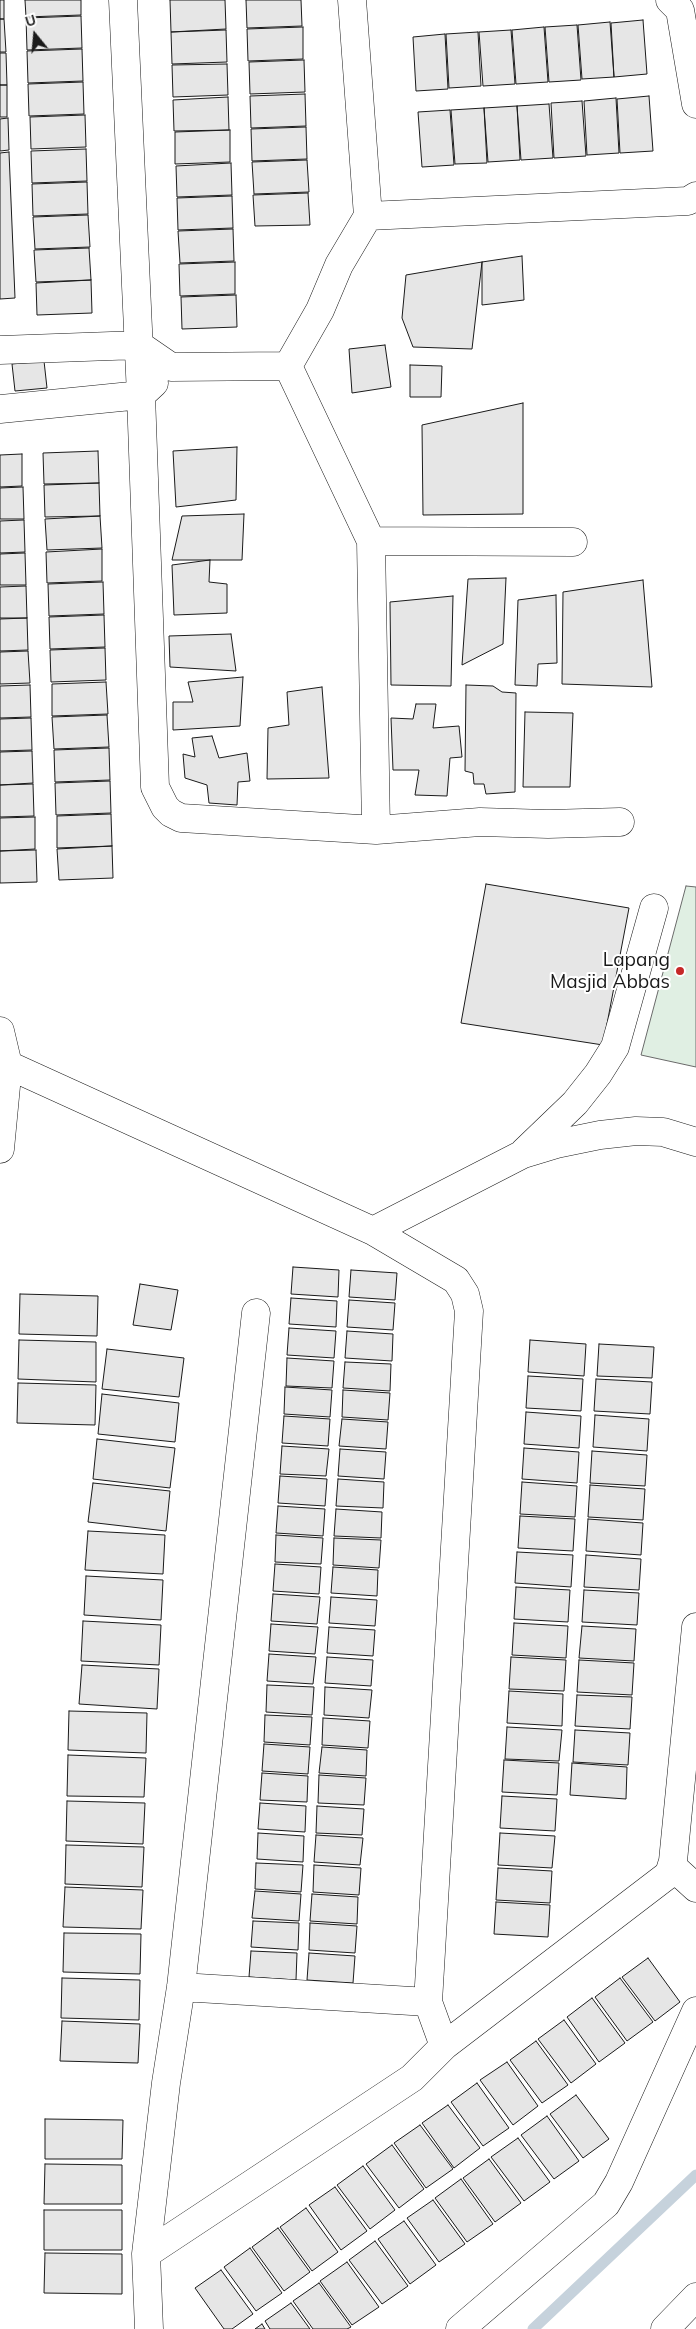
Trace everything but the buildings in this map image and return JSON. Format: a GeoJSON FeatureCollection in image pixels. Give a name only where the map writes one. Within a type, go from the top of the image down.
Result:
{"type":"FeatureCollection","features":[{"type":"Feature","properties":{"kind":"main road"},"geometry":{"type":"LineString","coordinates":[[123,0],[142,395],[155,787],[159,798],[171,813],[181,818],[376,830],[480,822],[548,824],[620,822]]}},
{"type":"Feature","properties":{"kind":"main road"},"geometry":{"type":"LineString","coordinates":[[288,366],[320,310],[339,265],[368,216],[352,0]]}},
{"type":"Feature","properties":{"kind":"main road"},"geometry":{"type":"LineString","coordinates":[[670,0],[680,10],[696,104]]}},
{"type":"Feature","properties":{"kind":"main road"},"geometry":{"type":"LineString","coordinates":[[368,216],[688,201],[696,196]]}},
{"type":"Feature","properties":{"kind":"main road"},"geometry":{"type":"LineString","coordinates":[[0,350],[139,345],[171,367],[288,366]]}},
{"type":"Feature","properties":{"kind":"main road"},"geometry":{"type":"LineString","coordinates":[[288,366],[371,541],[376,830]]}},
{"type":"Feature","properties":{"kind":"main road"},"geometry":{"type":"LineString","coordinates":[[0,409],[142,395],[171,367]]}},
{"type":"Feature","properties":{"kind":"main road"},"geometry":{"type":"LineString","coordinates":[[371,541],[573,542]]}},
{"type":"Feature","properties":{"kind":"main road"},"geometry":{"type":"LineString","coordinates":[[523,1154],[575,1102],[598,1074],[614,1047],[654,908]]}},
{"type":"Feature","properties":{"kind":"main road"},"geometry":{"type":"LineString","coordinates":[[0,1031],[8,1065],[0,1149]]}},
{"type":"Feature","properties":{"kind":"main road"},"geometry":{"type":"LineString","coordinates":[[8,1065],[373,1231],[456,1280],[465,1294],[469,1311],[428,2002],[444,2046]]}},
{"type":"Feature","properties":{"kind":"main road"},"geometry":{"type":"LineString","coordinates":[[373,1231],[523,1154],[556,1144],[600,1135],[636,1131],[663,1132],[696,1142]]}},
{"type":"Feature","properties":{"kind":"main road"},"geometry":{"type":"LineString","coordinates":[[148,2329],[146,2254],[166,2083],[181,1987],[256,1313]]}},
{"type":"Feature","properties":{"kind":"main road"},"geometry":{"type":"LineString","coordinates":[[146,2254],[412,2078],[444,2046],[665,1878],[672,1866],[696,1627]]}},
{"type":"Feature","properties":{"kind":"main road"},"geometry":{"type":"LineString","coordinates":[[672,1866],[696,1888]]}},
{"type":"Feature","properties":{"kind":"main road"},"geometry":{"type":"LineString","coordinates":[[181,1987],[428,2002]]}},
{"type":"Feature","properties":{"kind":"main road"},"geometry":{"type":"LineString","coordinates":[[460,2329],[606,2204],[619,2182],[696,2011]]}},
{"type":"Feature","properties":{"kind":"main road"},"geometry":{"type":"LineString","coordinates":[[665,2329],[696,2297]]}},
{"type":"Feature","properties":{"kind":"green space","name":"Lapang Masjid Abbas"},"geometry":{"type":"Polygon","coordinates":[[[686,886],[696,887],[696,1067],[641,1055],[686,886]]]}},
{"type":"Feature","properties":{"kind":"waterway"},"geometry":{"type":"LineString","coordinates":[[533,2329],[696,2175]]}},
{"type":"Feature","properties":{"kind":"place","name":"Lapang Masjid Abbas"},"geometry":{"type":"Point","coordinates":[680,971]}}]}
